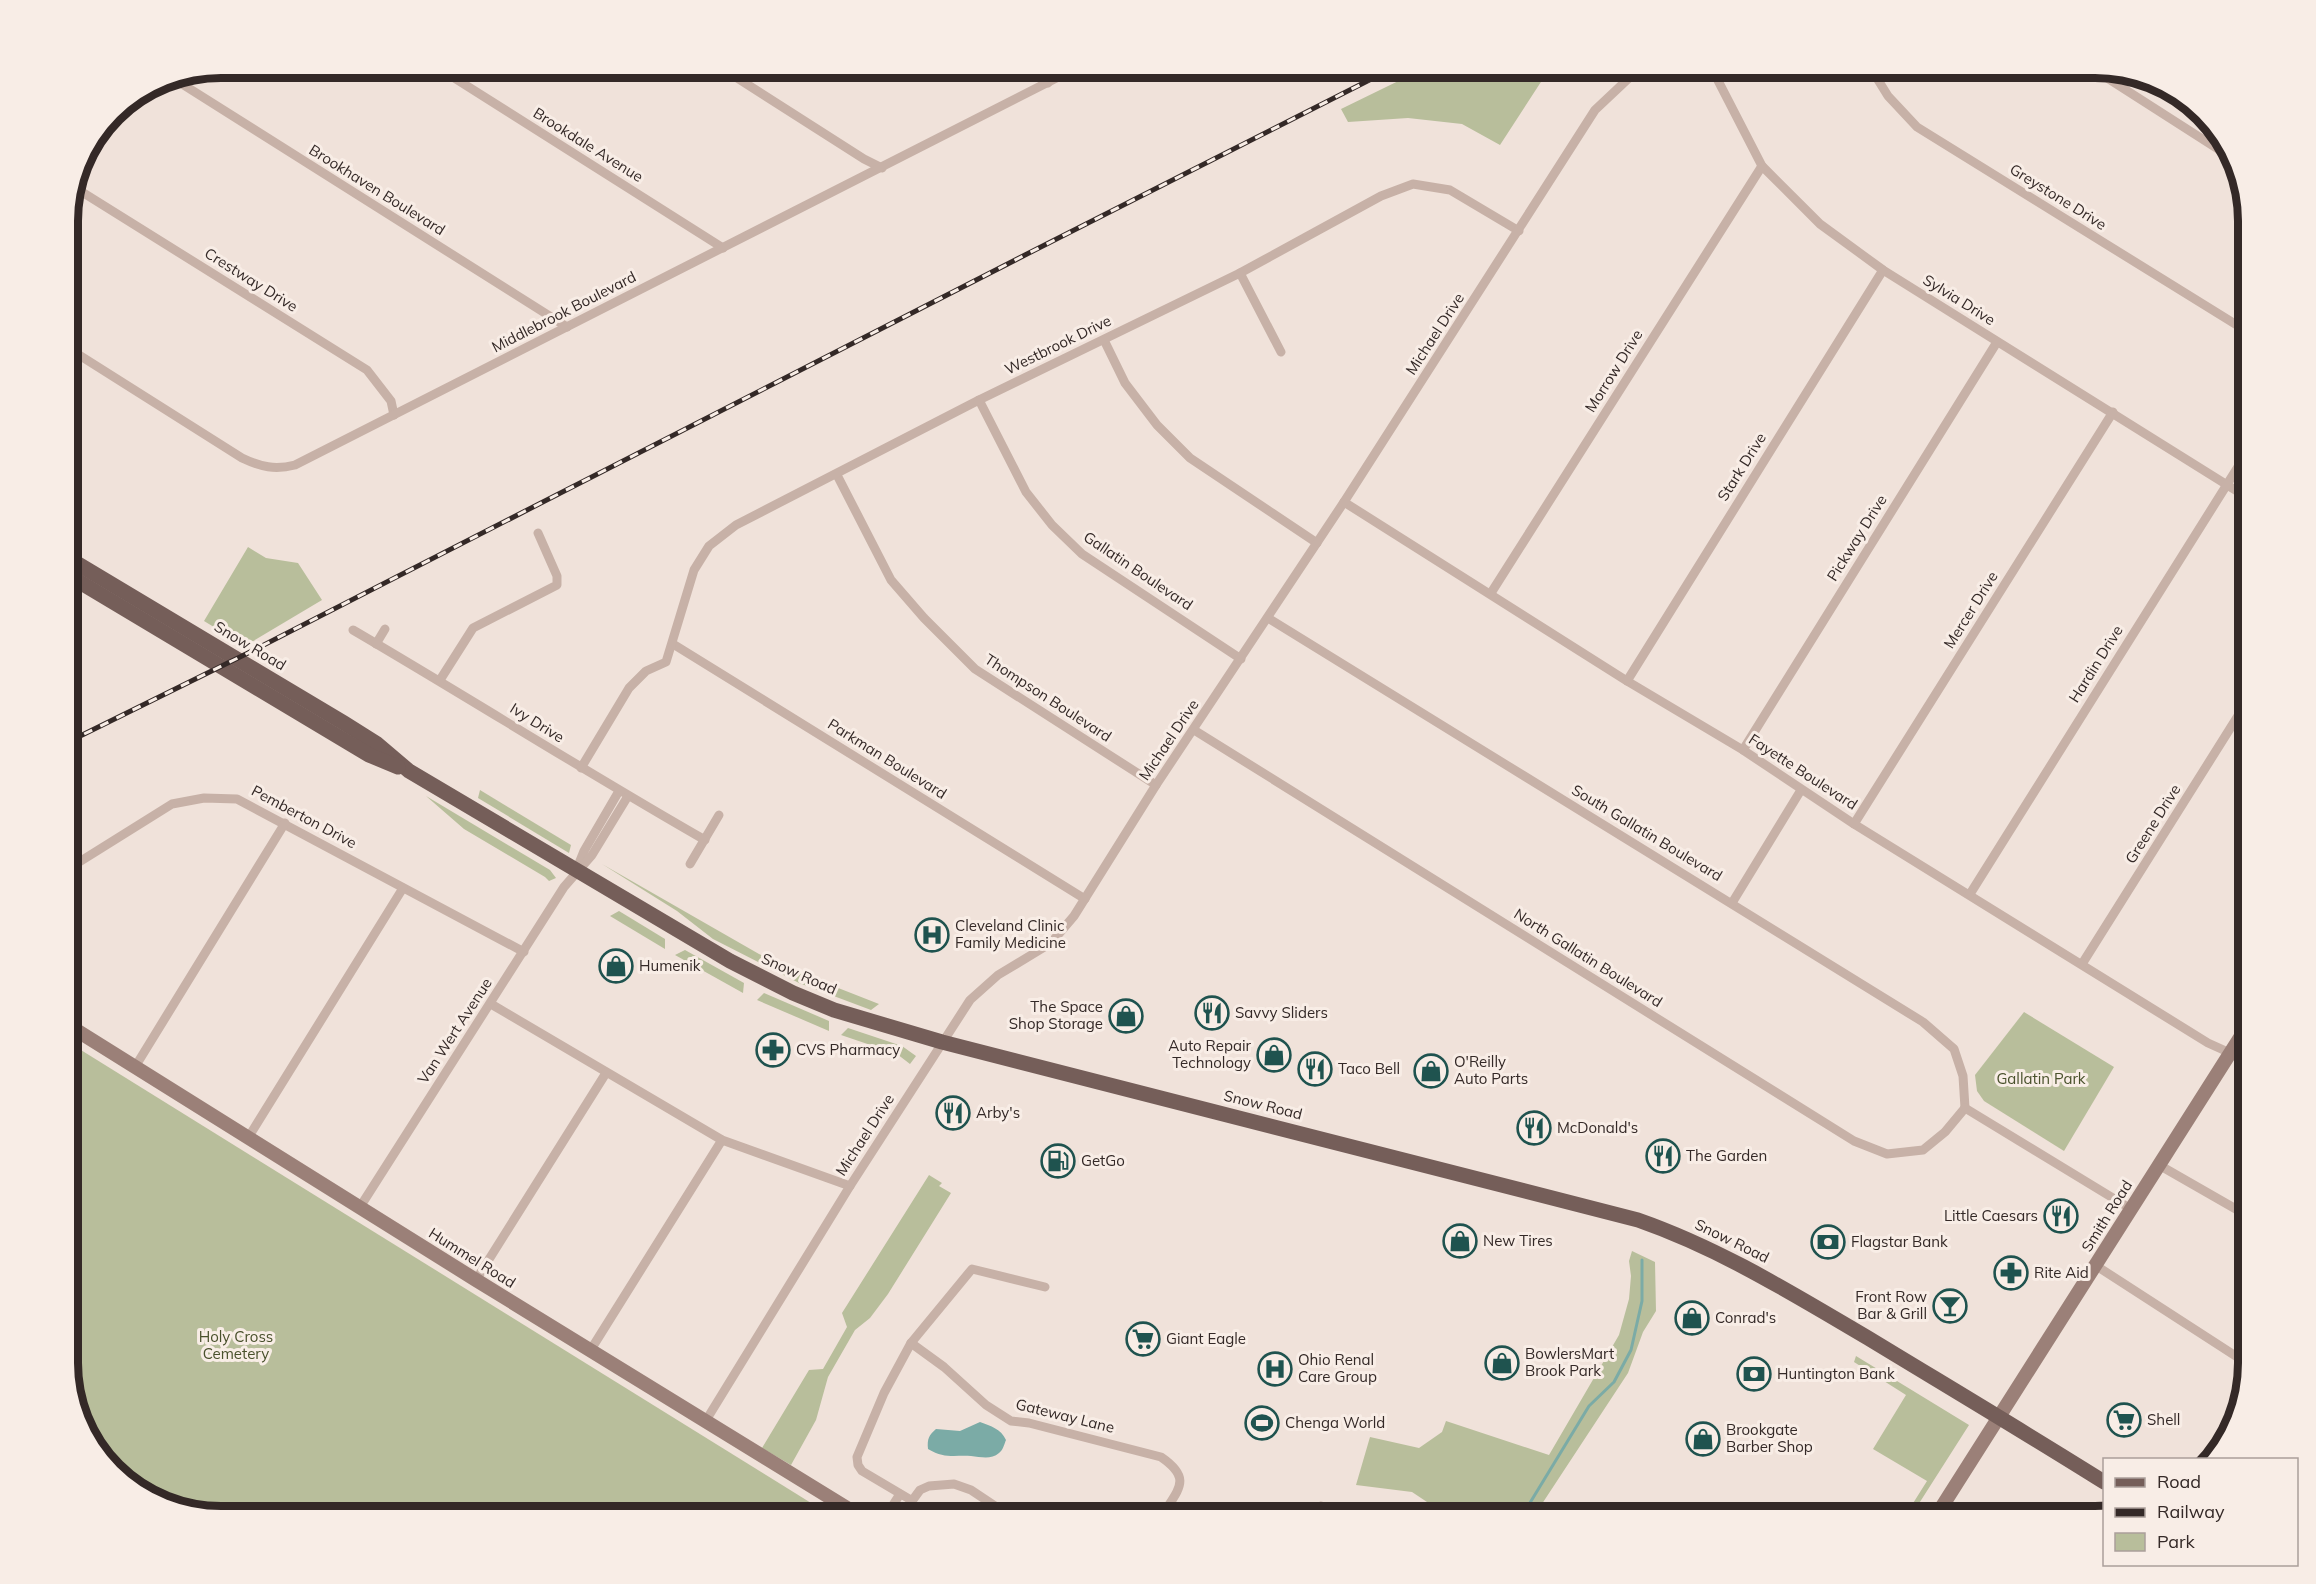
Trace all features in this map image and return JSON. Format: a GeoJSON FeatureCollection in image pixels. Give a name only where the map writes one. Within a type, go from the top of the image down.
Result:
{"type":"FeatureCollection","features":[{"type":"Feature","properties":{"kind":"main road","name":"Snow Road"},"geometry":{"type":"LineString","coordinates":[[78,564],[376,743],[409,771]]}},
{"type":"Feature","properties":{"kind":"main road","name":"Snow Road"},"geometry":{"type":"LineString","coordinates":[[78,580],[369,755],[409,771],[706,948],[793,993],[834,1010],[942,1042],[1627,1217],[1661,1228],[1717,1251],[1786,1289],[2103,1481]]}},
{"type":"Feature","properties":{"kind":"street","name":"Brookdale Avenue"},"geometry":{"type":"LineString","coordinates":[[453,78],[723,248]]}},
{"type":"Feature","properties":{"kind":"street"},"geometry":{"type":"LineString","coordinates":[[736,78],[882,168]]}},
{"type":"Feature","properties":{"kind":"street"},"geometry":{"type":"LineString","coordinates":[[1039,78],[1048,83]]}},
{"type":"Feature","properties":{"kind":"street","name":"Middlebrook Boulevard"},"geometry":{"type":"LineString","coordinates":[[78,354],[242,458],[270,468],[295,465],[1058,78]]}},
{"type":"Feature","properties":{"kind":"street","name":"Michael Drive"},"geometry":{"type":"LineString","coordinates":[[705,1422],[850,1186],[970,1000],[998,975],[1051,943],[1085,899],[1156,785],[1344,502],[1595,110],[1629,78]]}},
{"type":"Feature","properties":{"kind":"street","name":"Sylvia Drive"},"geometry":{"type":"LineString","coordinates":[[1716,78],[1762,166],[1820,225],[1883,270],[2238,491]]}},
{"type":"Feature","properties":{"kind":"street","name":"Greystone Drive"},"geometry":{"type":"LineString","coordinates":[[1876,78],[1888,96],[1917,127],[2238,326]]}},
{"type":"Feature","properties":{"kind":"street"},"geometry":{"type":"LineString","coordinates":[[2107,79],[2220,150]]}},
{"type":"Feature","properties":{"kind":"street","name":"Brookhaven Boulevard"},"geometry":{"type":"LineString","coordinates":[[182,84],[567,327]]}},
{"type":"Feature","properties":{"kind":"street","name":"Morrow Drive"},"geometry":{"type":"LineString","coordinates":[[1491,593],[1762,166]]}},
{"type":"Feature","properties":{"kind":"street","name":"Westbrook Drive"},"geometry":{"type":"LineString","coordinates":[[673,644],[694,570],[709,546],[736,525],[979,400],[1240,273],[1382,196],[1413,184],[1450,190],[1519,231]]}},
{"type":"Feature","properties":{"kind":"street","name":"Crestway Drive"},"geometry":{"type":"LineString","coordinates":[[81,192],[367,370],[391,401],[394,415]]}},
{"type":"Feature","properties":{"kind":"street","name":"Stark Drive"},"geometry":{"type":"LineString","coordinates":[[1627,681],[1883,270]]}},
{"type":"Feature","properties":{"kind":"street"},"geometry":{"type":"LineString","coordinates":[[1240,273],[1281,352]]}},
{"type":"Feature","properties":{"kind":"street"},"geometry":{"type":"LineString","coordinates":[[1104,340],[1125,383],[1156,425],[1190,458],[1317,543]]}},
{"type":"Feature","properties":{"kind":"street","name":"Pickway Drive"},"geometry":{"type":"LineString","coordinates":[[1743,750],[1997,342]]}},
{"type":"Feature","properties":{"kind":"street","name":"Gallatin Boulevard"},"geometry":{"type":"LineString","coordinates":[[979,400],[1026,492],[1052,525],[1082,554],[1241,658]]}},
{"type":"Feature","properties":{"kind":"street","name":"Mercer Drive"},"geometry":{"type":"LineString","coordinates":[[1854,824],[2113,412]]}},
{"type":"Feature","properties":{"kind":"street","name":"Hardin Drive"},"geometry":{"type":"LineString","coordinates":[[1970,894],[2238,468]]}},
{"type":"Feature","properties":{"kind":"street","name":"Thompson Boulevard"},"geometry":{"type":"LineString","coordinates":[[837,475],[891,580],[924,618],[975,669],[1156,785]]}},
{"type":"Feature","properties":{"kind":"street","name":"Fayette Boulevard"},"geometry":{"type":"LineString","coordinates":[[1344,502],[1627,681],[1743,750],[1854,824],[2208,1042],[2238,1056]]}},
{"type":"Feature","properties":{"kind":"street"},"geometry":{"type":"LineString","coordinates":[[440,681],[473,628],[557,585],[557,576],[538,533]]}},
{"type":"Feature","properties":{"kind":"street","name":"South Gallatin Boulevard"},"geometry":{"type":"LineString","coordinates":[[1268,618],[1923,1022],[1954,1049],[1963,1076],[1965,1108]]}},
{"type":"Feature","properties":{"kind":"street"},"geometry":{"type":"LineString","coordinates":[[376,644],[385,629]]}},
{"type":"Feature","properties":{"kind":"street","name":"Ivy Drive"},"geometry":{"type":"LineString","coordinates":[[353,630],[619,791],[705,840]]}},
{"type":"Feature","properties":{"kind":"street"},"geometry":{"type":"LineString","coordinates":[[581,768],[629,688],[646,671],[666,662],[673,644]]}},
{"type":"Feature","properties":{"kind":"street","name":"Parkman Boulevard"},"geometry":{"type":"LineString","coordinates":[[673,644],[1085,899]]}},
{"type":"Feature","properties":{"kind":"street","name":"Greene Drive"},"geometry":{"type":"LineString","coordinates":[[2082,964],[2238,716]]}},
{"type":"Feature","properties":{"kind":"street","name":"North Gallatin Boulevard"},"geometry":{"type":"LineString","coordinates":[[1194,730],[1854,1141],[1887,1154],[1923,1150],[1945,1132],[1965,1108]]}},
{"type":"Feature","properties":{"kind":"street"},"geometry":{"type":"LineString","coordinates":[[1732,903],[1801,790]]}},
{"type":"Feature","properties":{"kind":"street","name":"Van Wert Avenue"},"geometry":{"type":"LineString","coordinates":[[576,871],[584,851],[619,791]]}},
{"type":"Feature","properties":{"kind":"street","name":"Van Wert Avenue"},"geometry":{"type":"LineString","coordinates":[[360,1208],[564,887],[592,855],[628,796]]}},
{"type":"Feature","properties":{"kind":"street","name":"Pemberton Drive"},"geometry":{"type":"LineString","coordinates":[[78,863],[172,804],[204,798],[237,799],[524,952]]}},
{"type":"Feature","properties":{"kind":"street"},"geometry":{"type":"LineString","coordinates":[[690,864],[719,815]]}},
{"type":"Feature","properties":{"kind":"street"},"geometry":{"type":"LineString","coordinates":[[135,1066],[285,823]]}},
{"type":"Feature","properties":{"kind":"street"},"geometry":{"type":"LineString","coordinates":[[248,1138],[403,888]]}},
{"type":"Feature","properties":{"kind":"street"},"geometry":{"type":"LineString","coordinates":[[491,1004],[722,1140],[850,1186]]}},
{"type":"Feature","properties":{"kind":"street","name":"Hummel Road"},"geometry":{"type":"LineString","coordinates":[[78,1031],[590,1351],[844,1506]]}},
{"type":"Feature","properties":{"kind":"street","name":"Smith Road"},"geometry":{"type":"LineString","coordinates":[[1942,1506],[2238,1042]]}},
{"type":"Feature","properties":{"kind":"street"},"geometry":{"type":"LineString","coordinates":[[476,1280],[606,1073]]}},
{"type":"Feature","properties":{"kind":"street"},"geometry":{"type":"LineString","coordinates":[[1965,1108],[2131,1209]]}},
{"type":"Feature","properties":{"kind":"street"},"geometry":{"type":"LineString","coordinates":[[590,1351],[722,1140]]}},
{"type":"Feature","properties":{"kind":"street"},"geometry":{"type":"LineString","coordinates":[[2159,1165],[2238,1210]]}},
{"type":"Feature","properties":{"kind":"street"},"geometry":{"type":"LineString","coordinates":[[2095,1265],[2238,1358]]}},
{"type":"Feature","properties":{"kind":"street"},"geometry":{"type":"LineString","coordinates":[[911,1500],[862,1471],[857,1457],[884,1392],[912,1343],[972,1269],[1045,1287]]}},
{"type":"Feature","properties":{"kind":"street","name":"Gateway Lane"},"geometry":{"type":"LineString","coordinates":[[912,1343],[944,1366],[986,1405],[1011,1421],[1029,1423],[1161,1457],[1175,1467],[1180,1476],[1181,1485],[1167,1506]]}},
{"type":"Feature","properties":{"kind":"street"},"geometry":{"type":"LineString","coordinates":[[907,1506],[920,1490],[929,1486],[954,1484],[970,1490],[995,1506]]}},
{"type":"Feature","properties":{"kind":"street"},"geometry":{"type":"LineString","coordinates":[[892,1506],[900,1494]]}},
{"type":"Feature","properties":{"kind":"green space"},"geometry":{"type":"Polygon","coordinates":[[[1405,78],[1544,78],[1500,145],[1462,124],[1408,118],[1348,122],[1341,109],[1405,78]]]}},
{"type":"Feature","properties":{"kind":"green space"},"geometry":{"type":"Polygon","coordinates":[[[248,547],[266,558],[298,563],[322,600],[245,646],[204,621],[248,547]]]}},
{"type":"Feature","properties":{"kind":"green space"},"geometry":{"type":"Polygon","coordinates":[[[480,790],[571,845],[569,853],[478,798],[480,790]]]}},
{"type":"Feature","properties":{"kind":"green space"},"geometry":{"type":"Polygon","coordinates":[[[426,796],[550,870],[556,878],[549,881],[464,829],[426,796]]]}},
{"type":"Feature","properties":{"kind":"green space"},"geometry":{"type":"Polygon","coordinates":[[[602,864],[759,954],[879,1004],[871,1010],[799,983],[713,939],[677,911],[602,864]]]}},
{"type":"Feature","properties":{"kind":"green space"},"geometry":{"type":"Polygon","coordinates":[[[619,911],[665,939],[665,949],[610,916],[619,911]]]}},
{"type":"Feature","properties":{"kind":"green space"},"geometry":{"type":"Polygon","coordinates":[[[685,950],[744,983],[743,993],[675,955],[685,950]]]}},
{"type":"Feature","properties":{"kind":"green space"},"geometry":{"type":"Polygon","coordinates":[[[764,993],[829,1021],[829,1031],[757,1000],[764,993]]]}},
{"type":"Feature","properties":{"kind":"green space","name":"Gallatin Park"},"geometry":{"type":"Polygon","coordinates":[[[2024,1012],[2114,1067],[2064,1151],[1984,1101],[1977,1091],[1975,1075],[2024,1012]]]}},
{"type":"Feature","properties":{"kind":"green space"},"geometry":{"type":"Polygon","coordinates":[[[848,1028],[902,1046],[916,1056],[910,1064],[897,1054],[841,1035],[848,1028]]]}},
{"type":"Feature","properties":{"kind":"green space","name":"Holy Cross Cemetery"},"geometry":{"type":"Polygon","coordinates":[[[78,1048],[816,1506],[221,1506],[184,1501],[141,1482],[113,1457],[97,1435],[89,1418],[79,1382],[78,1048]]]}},
{"type":"Feature","properties":{"kind":"green space"},"geometry":{"type":"Polygon","coordinates":[[[929,1175],[942,1183],[939,1186],[951,1193],[888,1294],[870,1318],[855,1330],[828,1377],[816,1420],[791,1465],[762,1448],[809,1370],[823,1369],[847,1327],[842,1313],[929,1175]]]}},
{"type":"Feature","properties":{"kind":"green space"},"geometry":{"type":"Polygon","coordinates":[[[1632,1251],[1655,1262],[1656,1311],[1643,1332],[1628,1373],[1541,1506],[1433,1506],[1412,1492],[1356,1485],[1370,1437],[1419,1448],[1442,1432],[1446,1421],[1549,1455],[1619,1335],[1629,1299],[1631,1276],[1629,1261],[1632,1251]]]}},
{"type":"Feature","properties":{"kind":"green space"},"geometry":{"type":"Polygon","coordinates":[[[1856,1356],[1969,1425],[1917,1506],[1911,1506],[1927,1481],[1873,1449],[1906,1395],[1854,1362],[1856,1356]]]}},
{"type":"Feature","properties":{"kind":"water"},"geometry":{"type":"Polygon","coordinates":[[[980,1422],[998,1431],[1006,1440],[1002,1450],[993,1457],[950,1456],[928,1449],[929,1438],[936,1429],[960,1431],[980,1422]]]}},
{"type":"Feature","properties":{"kind":"waterway"},"geometry":{"type":"LineString","coordinates":[[1528,1506],[1589,1406],[1614,1382],[1631,1350],[1642,1301],[1642,1260]]}},
{"type":"Feature","properties":{"kind":"railway"},"geometry":{"type":"LineString","coordinates":[[78,737],[250,652],[1373,78]]}},
{"type":"Feature","properties":{"kind":"place","name":"Cleveland Clinic Family Medicine"},"geometry":{"type":"Point","coordinates":[932,935]}},
{"type":"Feature","properties":{"kind":"place","name":"Humenik"},"geometry":{"type":"Point","coordinates":[616,966]}},
{"type":"Feature","properties":{"kind":"place","name":"Savvy Sliders"},"geometry":{"type":"Point","coordinates":[1212,1013]}},
{"type":"Feature","properties":{"kind":"place","name":"The Space Shop Storage"},"geometry":{"type":"Point","coordinates":[1126,1016]}},
{"type":"Feature","properties":{"kind":"place","name":"CVS Pharmacy"},"geometry":{"type":"Point","coordinates":[773,1050]}},
{"type":"Feature","properties":{"kind":"place","name":"Auto Repair Technology"},"geometry":{"type":"Point","coordinates":[1274,1055]}},
{"type":"Feature","properties":{"kind":"place","name":"Taco Bell"},"geometry":{"type":"Point","coordinates":[1315,1069]}},
{"type":"Feature","properties":{"kind":"place","name":"O'Reilly Auto Parts"},"geometry":{"type":"Point","coordinates":[1431,1071]}},
{"type":"Feature","properties":{"kind":"place","name":"Arby's"},"geometry":{"type":"Point","coordinates":[953,1113]}},
{"type":"Feature","properties":{"kind":"place","name":"McDonald's"},"geometry":{"type":"Point","coordinates":[1534,1128]}},
{"type":"Feature","properties":{"kind":"place","name":"The Garden"},"geometry":{"type":"Point","coordinates":[1663,1156]}},
{"type":"Feature","properties":{"kind":"place","name":"GetGo"},"geometry":{"type":"Point","coordinates":[1058,1161]}},
{"type":"Feature","properties":{"kind":"place","name":"Little Caesars"},"geometry":{"type":"Point","coordinates":[2061,1216]}},
{"type":"Feature","properties":{"kind":"place","name":"New Tires"},"geometry":{"type":"Point","coordinates":[1460,1241]}},
{"type":"Feature","properties":{"kind":"place","name":"Flagstar Bank"},"geometry":{"type":"Point","coordinates":[1828,1242]}},
{"type":"Feature","properties":{"kind":"place","name":"Rite Aid"},"geometry":{"type":"Point","coordinates":[2011,1273]}},
{"type":"Feature","properties":{"kind":"place","name":"Front Row Bar & Grill"},"geometry":{"type":"Point","coordinates":[1950,1306]}},
{"type":"Feature","properties":{"kind":"place","name":"Conrad's"},"geometry":{"type":"Point","coordinates":[1692,1318]}},
{"type":"Feature","properties":{"kind":"place","name":"Giant Eagle"},"geometry":{"type":"Point","coordinates":[1143,1339]}},
{"type":"Feature","properties":{"kind":"place","name":"BowlersMart Brook Park"},"geometry":{"type":"Point","coordinates":[1502,1363]}},
{"type":"Feature","properties":{"kind":"place","name":"Ohio Renal Care Group"},"geometry":{"type":"Point","coordinates":[1275,1369]}},
{"type":"Feature","properties":{"kind":"place","name":"Huntington Bank"},"geometry":{"type":"Point","coordinates":[1754,1374]}},
{"type":"Feature","properties":{"kind":"place","name":"Shell"},"geometry":{"type":"Point","coordinates":[2124,1420]}},
{"type":"Feature","properties":{"kind":"place","name":"Chenga World"},"geometry":{"type":"Point","coordinates":[1262,1423]}},
{"type":"Feature","properties":{"kind":"place","name":"Brookgate Barber Shop"},"geometry":{"type":"Point","coordinates":[1703,1439]}}]}
